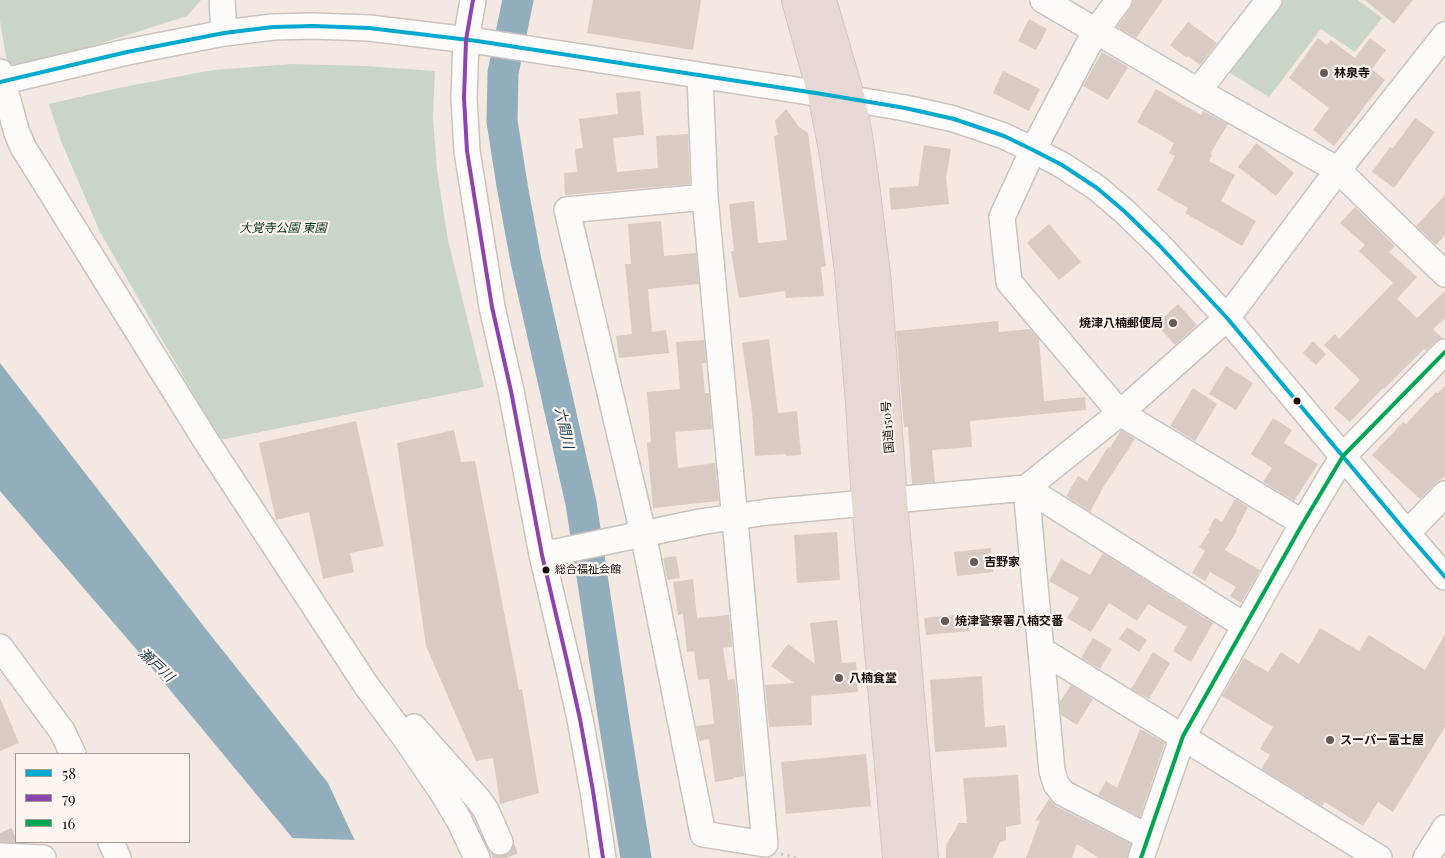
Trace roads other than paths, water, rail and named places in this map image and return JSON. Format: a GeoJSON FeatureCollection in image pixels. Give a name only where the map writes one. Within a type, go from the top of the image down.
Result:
{"type":"FeatureCollection","features":[{"type":"Feature","properties":{"kind":"highway"},"geometry":{"type":"LineString","coordinates":[[796,0],[822,94],[834,154],[849,271],[866,503],[897,858]]}},
{"type":"Feature","properties":{"kind":"highway","name":"国道150号"},"geometry":{"type":"LineString","coordinates":[[822,0],[851,100],[866,192],[877,283],[924,858]]}},
{"type":"Feature","properties":{"kind":"street"},"geometry":{"type":"LineString","coordinates":[[222,0],[224,33]]}},
{"type":"Feature","properties":{"kind":"street"},"geometry":{"type":"LineString","coordinates":[[473,0],[472,41],[464,98],[467,151],[492,307],[547,554],[593,790],[603,858]]}},
{"type":"Feature","properties":{"kind":"street"},"geometry":{"type":"LineString","coordinates":[[1043,0],[1095,32],[1338,170],[1445,274]]}},
{"type":"Feature","properties":{"kind":"street"},"geometry":{"type":"LineString","coordinates":[[1119,0],[1095,32],[1034,150],[1002,217],[1009,282],[1120,413],[1303,523]]}},
{"type":"Feature","properties":{"kind":"street"},"geometry":{"type":"LineString","coordinates":[[1198,91],[1269,0]]}},
{"type":"Feature","properties":{"kind":"street"},"geometry":{"type":"LineString","coordinates":[[477,858],[459,820],[444,795],[406,739],[366,686],[208,444],[23,147],[1,79],[224,33],[273,27],[370,28],[419,33],[822,94],[904,108],[954,119],[1004,136],[1062,165],[1090,184],[1124,211],[1159,245],[1227,318],[1445,577]]}},
{"type":"Feature","properties":{"kind":"street"},"geometry":{"type":"LineString","coordinates":[[894,500],[1026,488],[1120,413],[1227,318],[1338,170],[1445,35]]}},
{"type":"Feature","properties":{"kind":"street"},"geometry":{"type":"LineString","coordinates":[[700,76],[705,197],[765,844],[703,834],[633,535],[567,210],[705,197]]}},
{"type":"Feature","properties":{"kind":"street"},"geometry":{"type":"LineString","coordinates":[[1026,488],[1052,771],[1056,784],[1063,793],[1144,847],[1183,736],[1343,456],[1445,352]]}},
{"type":"Feature","properties":{"kind":"street"},"geometry":{"type":"LineString","coordinates":[[1026,488],[1245,626]]}},
{"type":"Feature","properties":{"kind":"street"},"geometry":{"type":"LineString","coordinates":[[1407,533],[1445,494]]}},
{"type":"Feature","properties":{"kind":"street"},"geometry":{"type":"LineString","coordinates":[[547,554],[633,535],[734,517],[866,503]]}},
{"type":"Feature","properties":{"kind":"street"},"geometry":{"type":"LineString","coordinates":[[0,647],[62,731],[73,753]]}},
{"type":"Feature","properties":{"kind":"street"},"geometry":{"type":"LineString","coordinates":[[1041,650],[1380,858]]}},
{"type":"Feature","properties":{"kind":"street"},"geometry":{"type":"LineString","coordinates":[[382,708],[409,722],[478,799],[489,816],[500,842]]}},
{"type":"Feature","properties":{"kind":"street"},"geometry":{"type":"LineString","coordinates":[[1426,858],[1445,828]]}},
{"type":"Feature","properties":{"kind":"street"},"geometry":{"type":"LineString","coordinates":[[111,843],[118,858]]}},
{"type":"Feature","properties":{"kind":"street"},"geometry":{"type":"LineString","coordinates":[[0,856],[43,858]]}},
{"type":"Feature","properties":{"kind":"water","name":"瀬戸川"},"geometry":{"type":"Polygon","coordinates":[[[0,363],[205,628],[328,783],[363,858],[309,858],[137,650],[0,491],[0,363]]]}},
{"type":"Feature","properties":{"kind":"waterway","name":"六間川"},"geometry":{"type":"LineString","coordinates":[[518,0],[503,73],[502,121],[526,261],[581,503],[636,858]]}},
{"type":"Feature","properties":{"kind":"tunnel"},"geometry":{"type":"LineString","coordinates":[[0,833],[11,858]]}},
{"type":"Feature","properties":{"kind":"tunnel"},"geometry":{"type":"LineString","coordinates":[[500,842],[506,858]]}},
{"type":"Feature","properties":{"kind":"place","name":"林泉寺"},"geometry":{"type":"Point","coordinates":[1324,73]}},
{"type":"Feature","properties":{"kind":"place","name":"焼津八楠郵便局"},"geometry":{"type":"Point","coordinates":[1173,323]}},
{"type":"Feature","properties":{"kind":"place","name":"吉野家"},"geometry":{"type":"Point","coordinates":[974,562]}},
{"type":"Feature","properties":{"kind":"place","name":"総合福祉会館"},"geometry":{"type":"Point","coordinates":[546,570]}},
{"type":"Feature","properties":{"kind":"place","name":"焼津警察署八楠交番"},"geometry":{"type":"Point","coordinates":[945,621]}},
{"type":"Feature","properties":{"kind":"place","name":"八楠食堂"},"geometry":{"type":"Point","coordinates":[839,678]}},
{"type":"Feature","properties":{"kind":"place","name":"スーパー富士屋"},"geometry":{"type":"Point","coordinates":[1330,740]}},
{"type":"Feature","properties":{"kind":"park label","name":"大覚寺公園 東園"},"geometry":{"type":"Point","coordinates":[283,228]}}]}
